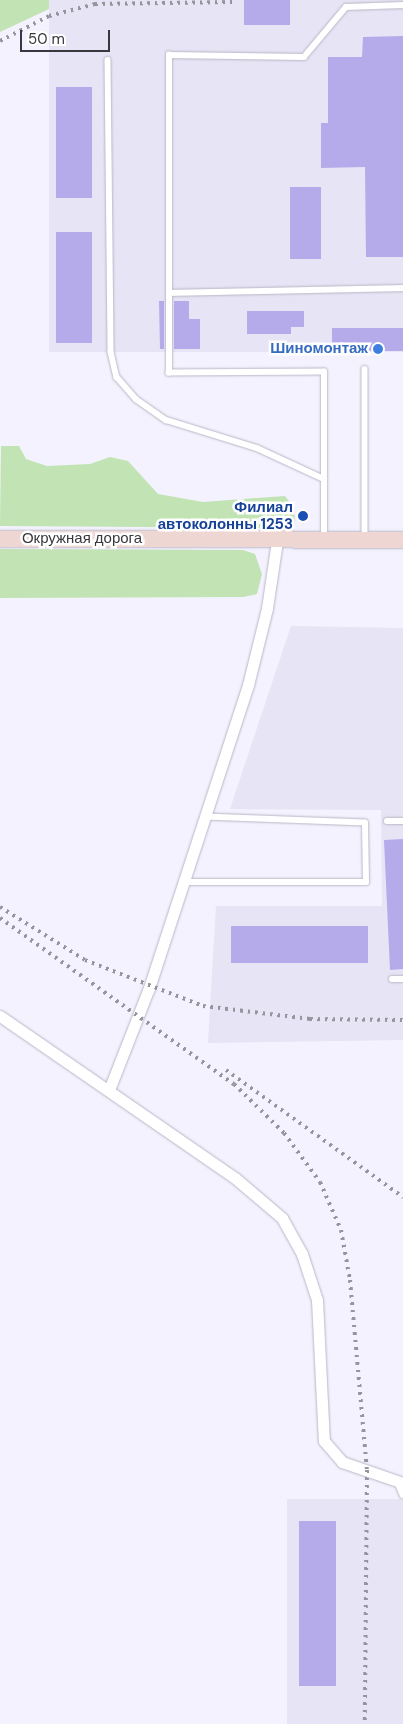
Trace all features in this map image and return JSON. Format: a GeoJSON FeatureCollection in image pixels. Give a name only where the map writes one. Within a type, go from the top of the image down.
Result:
{"type":"FeatureCollection","features":[{"type":"Feature","properties":{"kind":"main road","name":"Окружная дорога"},"geometry":{"type":"LineString","coordinates":[[0,539],[403,540]]}},
{"type":"Feature","properties":{"kind":"street"},"geometry":{"type":"LineString","coordinates":[[109,1090],[139,1016],[248,685],[267,608],[277,541]]}},
{"type":"Feature","properties":{"kind":"street"},"geometry":{"type":"LineString","coordinates":[[0,1016],[235,1178],[282,1218],[302,1254],[317,1300],[324,1441],[342,1462],[401,1483]]}},
{"type":"Feature","properties":{"kind":"lane"},"geometry":{"type":"LineString","coordinates":[[324,541],[324,372],[169,373],[169,54],[304,57],[346,7],[403,5]]}},
{"type":"Feature","properties":{"kind":"lane"},"geometry":{"type":"LineString","coordinates":[[108,60],[111,352],[117,377],[136,399],[166,420],[257,448],[324,479]]}},
{"type":"Feature","properties":{"kind":"lane"},"geometry":{"type":"LineString","coordinates":[[169,293],[403,288]]}},
{"type":"Feature","properties":{"kind":"lane"},"geometry":{"type":"LineString","coordinates":[[365,369],[365,540]]}},
{"type":"Feature","properties":{"kind":"lane"},"geometry":{"type":"LineString","coordinates":[[182,882],[366,882],[365,823],[205,817]]}},
{"type":"Feature","properties":{"kind":"lane"},"geometry":{"type":"LineString","coordinates":[[387,821],[403,821]]}},
{"type":"Feature","properties":{"kind":"lane"},"geometry":{"type":"LineString","coordinates":[[392,979],[403,979]]}},
{"type":"Feature","properties":{"kind":"lane"},"geometry":{"type":"LineString","coordinates":[[401,1483],[403,1494]]}},
{"type":"Feature","properties":{"kind":"shaded area"},"geometry":{"type":"Polygon","coordinates":[[[49,0],[403,0],[403,352],[49,352],[49,0]]]}},
{"type":"Feature","properties":{"kind":"shaded area"},"geometry":{"type":"Polygon","coordinates":[[[291,626],[403,628],[403,1040],[208,1043],[216,906],[382,906],[381,810],[230,809],[291,626]]]}},
{"type":"Feature","properties":{"kind":"shaded area"},"geometry":{"type":"Polygon","coordinates":[[[287,1499],[403,1499],[403,1724],[287,1724],[287,1499]]]}},
{"type":"Feature","properties":{"kind":"green space"},"geometry":{"type":"Polygon","coordinates":[[[0,0],[49,0],[49,9],[0,32],[0,0]]]}},
{"type":"Feature","properties":{"kind":"green space"},"geometry":{"type":"Polygon","coordinates":[[[1,446],[19,446],[26,459],[47,466],[90,464],[110,457],[128,461],[158,494],[203,502],[285,496],[294,508],[295,522],[278,528],[0,526],[1,446]]]}},
{"type":"Feature","properties":{"kind":"green space"},"geometry":{"type":"Polygon","coordinates":[[[0,549],[243,550],[255,554],[262,574],[257,594],[243,597],[0,598],[0,549]]]}},
{"type":"Feature","properties":{"kind":"building"},"geometry":{"type":"Polygon","coordinates":[[[244,0],[290,0],[290,25],[244,25],[244,0]]]}},
{"type":"Feature","properties":{"kind":"building"},"geometry":{"type":"Polygon","coordinates":[[[403,36],[403,257],[366,257],[365,167],[321,168],[321,123],[328,123],[328,57],[362,57],[363,37],[403,36]]]}},
{"type":"Feature","properties":{"kind":"building"},"geometry":{"type":"Polygon","coordinates":[[[56,87],[92,87],[92,198],[56,198],[56,87]]]}},
{"type":"Feature","properties":{"kind":"building"},"geometry":{"type":"Polygon","coordinates":[[[290,187],[321,187],[321,259],[290,259],[290,187]]]}},
{"type":"Feature","properties":{"kind":"building"},"geometry":{"type":"Polygon","coordinates":[[[56,232],[92,232],[92,343],[56,343],[56,232]]]}},
{"type":"Feature","properties":{"kind":"building"},"geometry":{"type":"Polygon","coordinates":[[[159,301],[164,301],[164,349],[160,349],[159,301]]]}},
{"type":"Feature","properties":{"kind":"building"},"geometry":{"type":"Polygon","coordinates":[[[174,301],[189,301],[189,319],[200,319],[200,349],[174,349],[174,301]]]}},
{"type":"Feature","properties":{"kind":"building"},"geometry":{"type":"Polygon","coordinates":[[[247,311],[304,311],[304,327],[291,327],[291,334],[247,334],[247,311]]]}},
{"type":"Feature","properties":{"kind":"building"},"geometry":{"type":"Polygon","coordinates":[[[332,328],[403,328],[403,351],[332,351],[332,328]]]}},
{"type":"Feature","properties":{"kind":"building"},"geometry":{"type":"Polygon","coordinates":[[[403,839],[403,969],[390,970],[384,840],[403,839]]]}},
{"type":"Feature","properties":{"kind":"building"},"geometry":{"type":"Polygon","coordinates":[[[231,926],[368,926],[368,963],[231,963],[231,926]]]}},
{"type":"Feature","properties":{"kind":"building"},"geometry":{"type":"Polygon","coordinates":[[[299,1521],[336,1521],[336,1686],[299,1686],[299,1521]]]}},
{"type":"Feature","properties":{"kind":"railway"},"geometry":{"type":"LineString","coordinates":[[0,41],[49,16],[95,4],[232,2]]}},
{"type":"Feature","properties":{"kind":"railway"},"geometry":{"type":"LineString","coordinates":[[0,907],[85,960],[203,1006],[310,1019],[403,1020]]}},
{"type":"Feature","properties":{"kind":"railway"},"geometry":{"type":"LineString","coordinates":[[0,918],[234,1084],[284,1133],[320,1182],[341,1230],[350,1280],[367,1470],[365,1724]]}},
{"type":"Feature","properties":{"kind":"railway"},"geometry":{"type":"LineString","coordinates":[[226,1070],[403,1197]]}},
{"type":"Feature","properties":{"kind":"place","name":"Шиномонтаж"},"geometry":{"type":"Point","coordinates":[378,349]}},
{"type":"Feature","properties":{"kind":"place","name":"Филиал автоколонны 1253"},"geometry":{"type":"Point","coordinates":[303,516]}}]}
